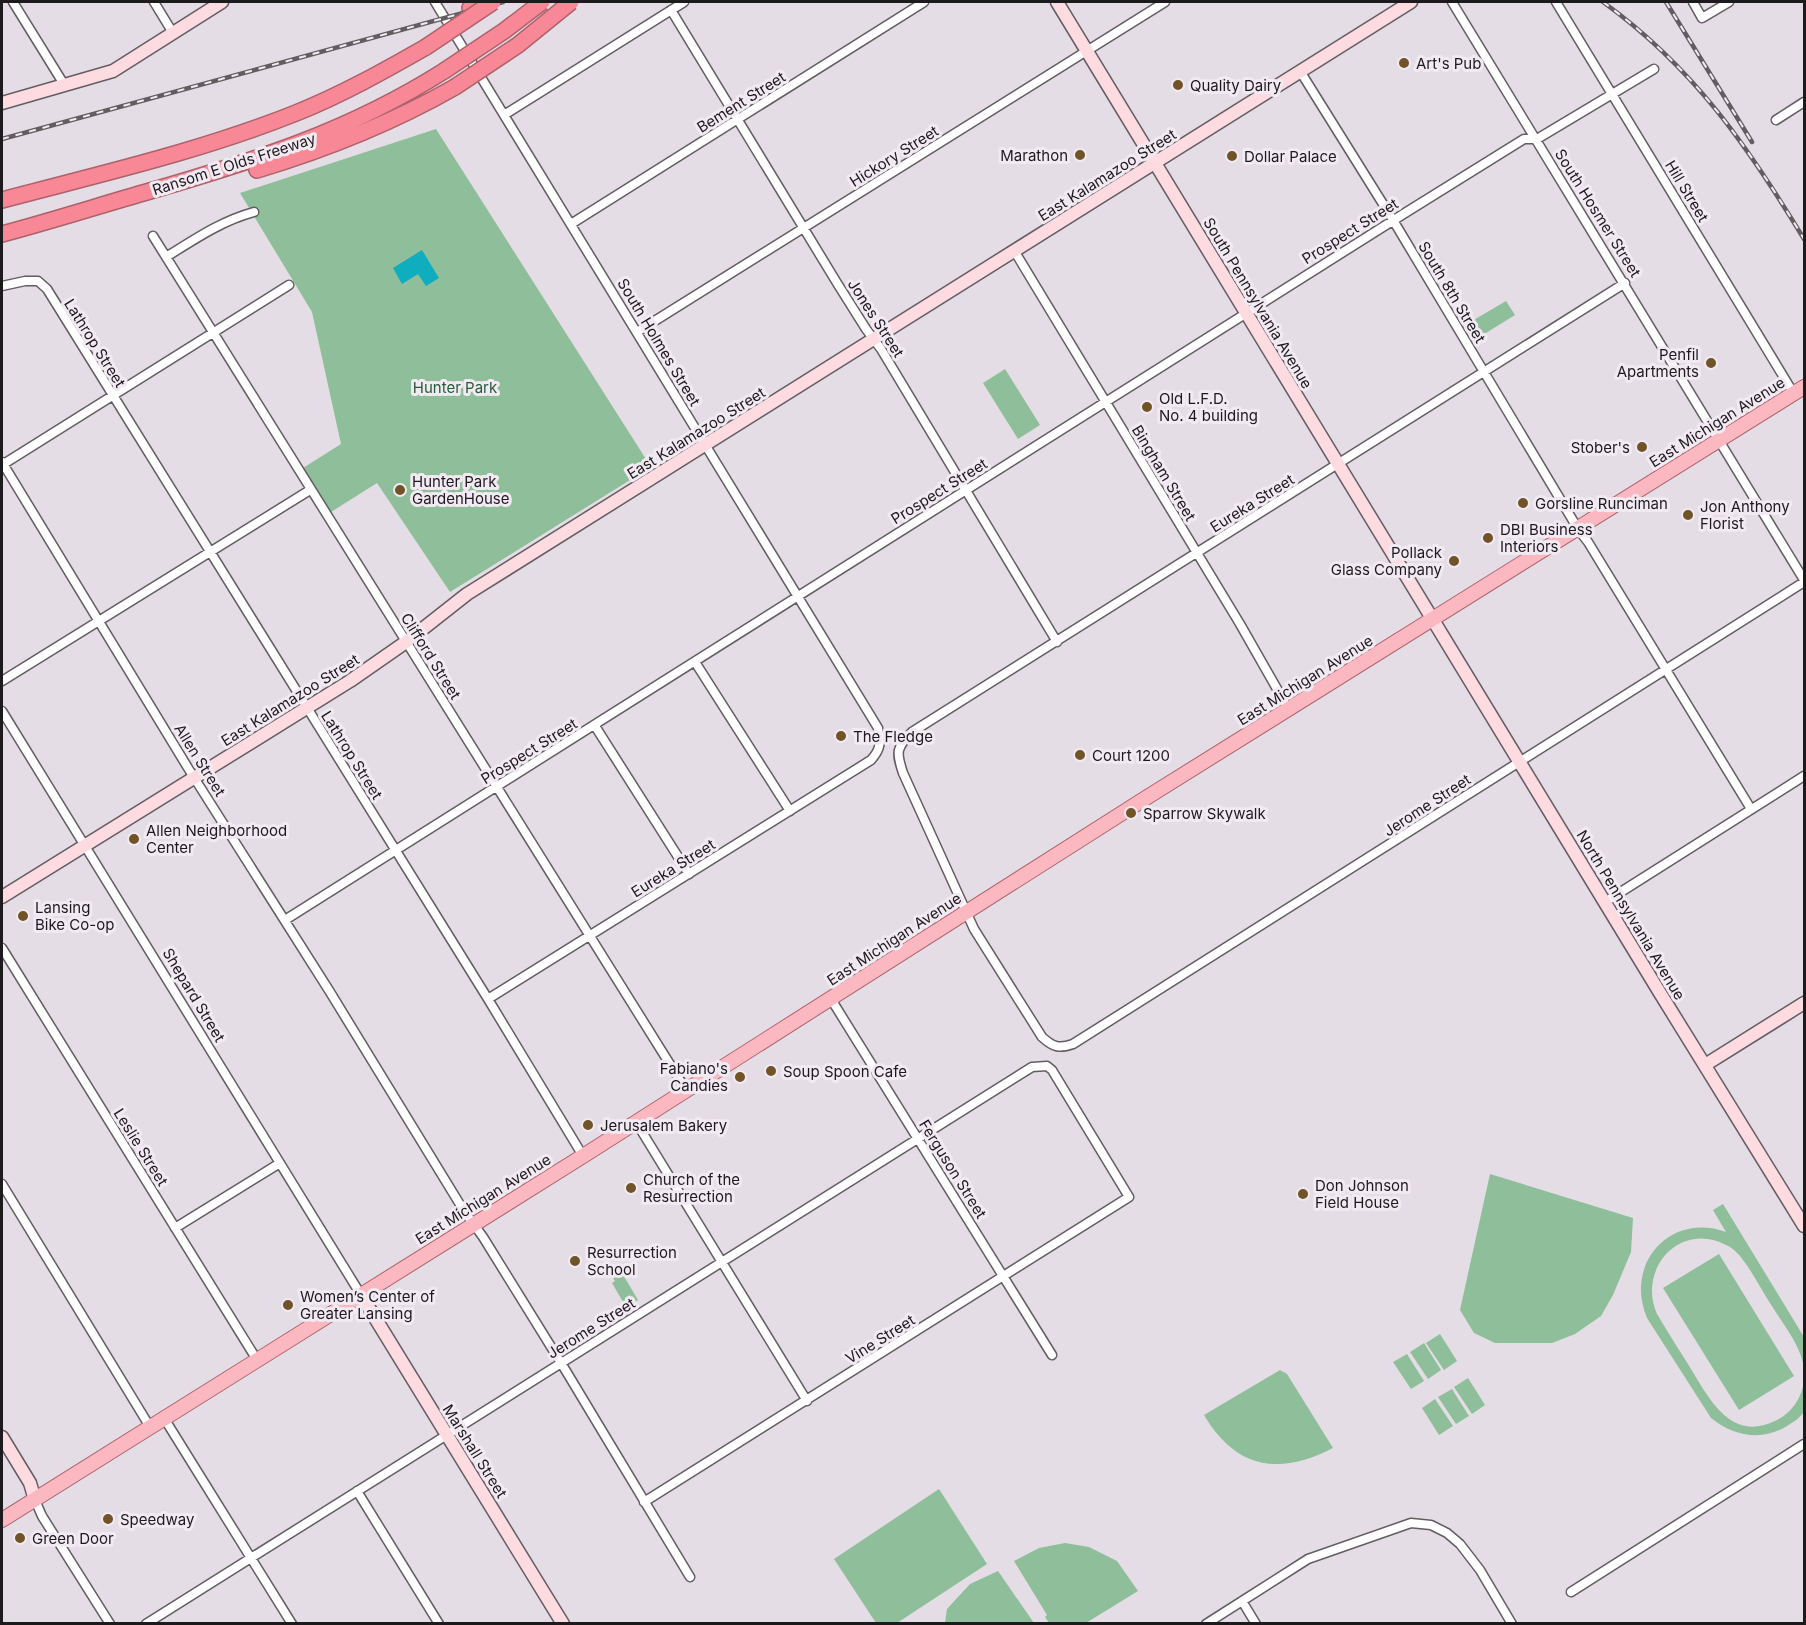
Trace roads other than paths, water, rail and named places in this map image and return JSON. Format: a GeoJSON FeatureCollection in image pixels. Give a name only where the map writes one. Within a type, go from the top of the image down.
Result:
{"type":"FeatureCollection","features":[{"type":"Feature","properties":{"kind":"highway"},"geometry":{"type":"LineString","coordinates":[[426,43],[479,2]]}},
{"type":"Feature","properties":{"kind":"highway","name":"Ransom E Olds Freeway"},"geometry":{"type":"LineString","coordinates":[[2,200],[232,136],[305,109],[371,77],[493,2]]}},
{"type":"Feature","properties":{"kind":"highway","name":"Ransom E Olds Freeway"},"geometry":{"type":"LineString","coordinates":[[2,234],[274,153],[348,123],[444,71],[504,31],[542,2]]}},
{"type":"Feature","properties":{"kind":"highway"},"geometry":{"type":"LineString","coordinates":[[24,228],[114,208],[308,154],[375,128],[455,87],[518,45],[571,2]]}},
{"type":"Feature","properties":{"kind":"main road","name":"East Michigan Avenue"},"geometry":{"type":"LineString","coordinates":[[2,1520],[1799,390]]}},
{"type":"Feature","properties":{"kind":"street"},"geometry":{"type":"LineString","coordinates":[[13,2],[65,86]]}},
{"type":"Feature","properties":{"kind":"street"},"geometry":{"type":"LineString","coordinates":[[154,2],[173,33]]}},
{"type":"Feature","properties":{"kind":"street"},"geometry":{"type":"LineString","coordinates":[[2,103],[113,70],[222,2]]}},
{"type":"Feature","properties":{"kind":"street","name":"South Holmes Street"},"geometry":{"type":"LineString","coordinates":[[435,2],[878,728],[881,746],[871,760]]}},
{"type":"Feature","properties":{"kind":"street"},"geometry":{"type":"LineString","coordinates":[[504,115],[684,2]]}},
{"type":"Feature","properties":{"kind":"street","name":"Bement Street"},"geometry":{"type":"LineString","coordinates":[[571,224],[924,2]]}},
{"type":"Feature","properties":{"kind":"street","name":"South Pennsylvania Avenue"},"geometry":{"type":"LineString","coordinates":[[1057,2],[1432,620]]}},
{"type":"Feature","properties":{"kind":"street","name":"Hickory Street"},"geometry":{"type":"LineString","coordinates":[[637,332],[1165,2]]}},
{"type":"Feature","properties":{"kind":"street","name":"East Kalamazoo Street"},"geometry":{"type":"LineString","coordinates":[[2,897],[358,676],[467,594],[1411,2]]}},
{"type":"Feature","properties":{"kind":"street","name":"South Hosmer Street"},"geometry":{"type":"LineString","coordinates":[[1452,2],[1625,283],[1804,581]]}},
{"type":"Feature","properties":{"kind":"street","name":"Hill Street"},"geometry":{"type":"LineString","coordinates":[[1556,2],[1799,390]]}},
{"type":"Feature","properties":{"kind":"street"},"geometry":{"type":"LineString","coordinates":[[1693,2],[1702,18],[1729,2]]}},
{"type":"Feature","properties":{"kind":"street","name":"Jones Street"},"geometry":{"type":"LineString","coordinates":[[671,10],[854,311],[874,339],[967,489],[1057,642]]}},
{"type":"Feature","properties":{"kind":"street","name":"Prospect Street"},"geometry":{"type":"LineString","coordinates":[[285,920],[1522,140],[1537,140],[1613,96],[1654,69]]}},
{"type":"Feature","properties":{"kind":"street","name":"South 8th Street"},"geometry":{"type":"LineString","coordinates":[[1300,71],[1394,220],[1578,528],[1751,810]]}},
{"type":"Feature","properties":{"kind":"street"},"geometry":{"type":"LineString","coordinates":[[1776,120],[1804,102]]}},
{"type":"Feature","properties":{"kind":"street"},"geometry":{"type":"LineString","coordinates":[[166,257],[234,217],[254,212]]}},
{"type":"Feature","properties":{"kind":"street","name":"Clifford Street"},"geometry":{"type":"LineString","coordinates":[[153,236],[686,1090]]}},
{"type":"Feature","properties":{"kind":"street","name":"Bingham Street"},"geometry":{"type":"LineString","coordinates":[[1015,252],[1289,710]]}},
{"type":"Feature","properties":{"kind":"street","name":"Lathrop Street"},"geometry":{"type":"LineString","coordinates":[[2,286],[38,281],[47,289],[583,1156]]}},
{"type":"Feature","properties":{"kind":"street","name":"Eureka Street"},"geometry":{"type":"LineString","coordinates":[[966,912],[897,758],[901,743],[912,732],[1625,283]]}},
{"type":"Feature","properties":{"kind":"street"},"geometry":{"type":"LineString","coordinates":[[2,464],[289,285]]}},
{"type":"Feature","properties":{"kind":"street","name":"Allen Street"},"geometry":{"type":"LineString","coordinates":[[2,464],[690,1576]]}},
{"type":"Feature","properties":{"kind":"street"},"geometry":{"type":"LineString","coordinates":[[2,681],[310,490]]}},
{"type":"Feature","properties":{"kind":"street","name":"Jerome Street"},"geometry":{"type":"LineString","coordinates":[[966,912],[1042,1037],[1052,1046],[1062,1048],[1073,1044],[1804,581]]}},
{"type":"Feature","properties":{"kind":"street","name":"North Pennsylvania Avenue"},"geometry":{"type":"LineString","coordinates":[[1432,620],[1804,1226]]}},
{"type":"Feature","properties":{"kind":"street"},"geometry":{"type":"LineString","coordinates":[[695,662],[790,811]]}},
{"type":"Feature","properties":{"kind":"street","name":"Shepard Street"},"geometry":{"type":"LineString","coordinates":[[2,711],[362,1295]]}},
{"type":"Feature","properties":{"kind":"street"},"geometry":{"type":"LineString","coordinates":[[595,726],[689,874]]}},
{"type":"Feature","properties":{"kind":"street","name":"Eureka Street"},"geometry":{"type":"LineString","coordinates":[[488,999],[871,760]]}},
{"type":"Feature","properties":{"kind":"street"},"geometry":{"type":"LineString","coordinates":[[1605,902],[1804,776]]}},
{"type":"Feature","properties":{"kind":"street","name":"Leslie Street"},"geometry":{"type":"LineString","coordinates":[[2,948],[257,1360]]}},
{"type":"Feature","properties":{"kind":"street","name":"Ferguson Street"},"geometry":{"type":"LineString","coordinates":[[831,999],[1052,1355]]}},
{"type":"Feature","properties":{"kind":"street"},"geometry":{"type":"LineString","coordinates":[[1705,1065],[1804,1003]]}},
{"type":"Feature","properties":{"kind":"street","name":"Jerome Street"},"geometry":{"type":"LineString","coordinates":[[146,1623],[1032,1067],[1047,1066],[1052,1070],[1129,1197]]}},
{"type":"Feature","properties":{"kind":"street"},"geometry":{"type":"LineString","coordinates":[[636,1122],[807,1401]]}},
{"type":"Feature","properties":{"kind":"street"},"geometry":{"type":"LineString","coordinates":[[175,1228],[280,1163]]}},
{"type":"Feature","properties":{"kind":"street"},"geometry":{"type":"LineString","coordinates":[[2,1184],[150,1427]]}},
{"type":"Feature","properties":{"kind":"street","name":"Vine Street"},"geometry":{"type":"LineString","coordinates":[[645,1502],[1129,1197]]}},
{"type":"Feature","properties":{"kind":"street","name":"Marshall Street"},"geometry":{"type":"LineString","coordinates":[[362,1295],[563,1623]]}},
{"type":"Feature","properties":{"kind":"street"},"geometry":{"type":"LineString","coordinates":[[164,1418],[292,1623]]}},
{"type":"Feature","properties":{"kind":"street"},"geometry":{"type":"LineString","coordinates":[[2,1437],[30,1483],[42,1516],[110,1623]]}},
{"type":"Feature","properties":{"kind":"street"},"geometry":{"type":"LineString","coordinates":[[1571,1592],[1804,1444]]}},
{"type":"Feature","properties":{"kind":"street"},"geometry":{"type":"LineString","coordinates":[[357,1491],[439,1623]]}},
{"type":"Feature","properties":{"kind":"street"},"geometry":{"type":"LineString","coordinates":[[1206,1623],[1308,1559],[1411,1523],[1431,1525],[1448,1533],[1460,1544],[1480,1570],[1512,1623]]}},
{"type":"Feature","properties":{"kind":"street"},"geometry":{"type":"LineString","coordinates":[[1242,1601],[1256,1623]]}},
{"type":"Feature","properties":{"kind":"water"},"geometry":{"type":"Polygon","coordinates":[[[422,250],[439,278],[426,286],[418,274],[402,284],[393,268],[422,250]]]}},
{"type":"Feature","properties":{"kind":"railway"},"geometry":{"type":"LineString","coordinates":[[2,139],[503,2]]}},
{"type":"Feature","properties":{"kind":"railway"},"geometry":{"type":"LineString","coordinates":[[1603,2],[1664,53],[1716,110],[1761,171],[1804,239]]}},
{"type":"Feature","properties":{"kind":"railway"},"geometry":{"type":"LineString","coordinates":[[1666,2],[1752,142]]}},
{"type":"Feature","properties":{"kind":"place","name":"Art's Pub"},"geometry":{"type":"Point","coordinates":[1404,63]}},
{"type":"Feature","properties":{"kind":"place","name":"Quality Dairy"},"geometry":{"type":"Point","coordinates":[1178,85]}},
{"type":"Feature","properties":{"kind":"place","name":"Marathon"},"geometry":{"type":"Point","coordinates":[1080,155]}},
{"type":"Feature","properties":{"kind":"place","name":"Dollar Palace"},"geometry":{"type":"Point","coordinates":[1232,156]}},
{"type":"Feature","properties":{"kind":"place","name":"Penfil Apartments"},"geometry":{"type":"Point","coordinates":[1711,363]}},
{"type":"Feature","properties":{"kind":"place","name":"Old L.F.D. No. 4 building"},"geometry":{"type":"Point","coordinates":[1147,407]}},
{"type":"Feature","properties":{"kind":"place","name":"Stober's"},"geometry":{"type":"Point","coordinates":[1642,447]}},
{"type":"Feature","properties":{"kind":"place","name":"Hunter Park GardenHouse"},"geometry":{"type":"Point","coordinates":[400,490]}},
{"type":"Feature","properties":{"kind":"place","name":"Gorsline Runciman"},"geometry":{"type":"Point","coordinates":[1523,503]}},
{"type":"Feature","properties":{"kind":"place","name":"Jon Anthony Florist"},"geometry":{"type":"Point","coordinates":[1688,515]}},
{"type":"Feature","properties":{"kind":"place","name":"DBI Business Interiors"},"geometry":{"type":"Point","coordinates":[1488,538]}},
{"type":"Feature","properties":{"kind":"place","name":"Pollack Glass Company"},"geometry":{"type":"Point","coordinates":[1454,561]}},
{"type":"Feature","properties":{"kind":"place","name":"The Fledge"},"geometry":{"type":"Point","coordinates":[841,736]}},
{"type":"Feature","properties":{"kind":"place","name":"Court 1200"},"geometry":{"type":"Point","coordinates":[1080,755]}},
{"type":"Feature","properties":{"kind":"place","name":"Sparrow Skywalk"},"geometry":{"type":"Point","coordinates":[1131,813]}},
{"type":"Feature","properties":{"kind":"place","name":"Allen Neighborhood Center"},"geometry":{"type":"Point","coordinates":[134,839]}},
{"type":"Feature","properties":{"kind":"place","name":"Lansing Bike Co-op"},"geometry":{"type":"Point","coordinates":[23,916]}},
{"type":"Feature","properties":{"kind":"place","name":"Soup Spoon Cafe"},"geometry":{"type":"Point","coordinates":[771,1071]}},
{"type":"Feature","properties":{"kind":"place","name":"Fabiano's Candies"},"geometry":{"type":"Point","coordinates":[740,1077]}},
{"type":"Feature","properties":{"kind":"place","name":"Jerusalem Bakery"},"geometry":{"type":"Point","coordinates":[588,1125]}},
{"type":"Feature","properties":{"kind":"place","name":"Church of the Resurrection"},"geometry":{"type":"Point","coordinates":[631,1188]}},
{"type":"Feature","properties":{"kind":"place","name":"Don Johnson Field House"},"geometry":{"type":"Point","coordinates":[1303,1194]}},
{"type":"Feature","properties":{"kind":"place","name":"Resurrection School"},"geometry":{"type":"Point","coordinates":[575,1261]}},
{"type":"Feature","properties":{"kind":"place","name":"Women’s Center of Greater Lansing"},"geometry":{"type":"Point","coordinates":[288,1305]}},
{"type":"Feature","properties":{"kind":"place","name":"Speedway"},"geometry":{"type":"Point","coordinates":[108,1519]}},
{"type":"Feature","properties":{"kind":"place","name":"Green Door"},"geometry":{"type":"Point","coordinates":[20,1538]}},
{"type":"Feature","properties":{"kind":"park label","name":"Hunter Park"},"geometry":{"type":"Point","coordinates":[455,387]}}]}
